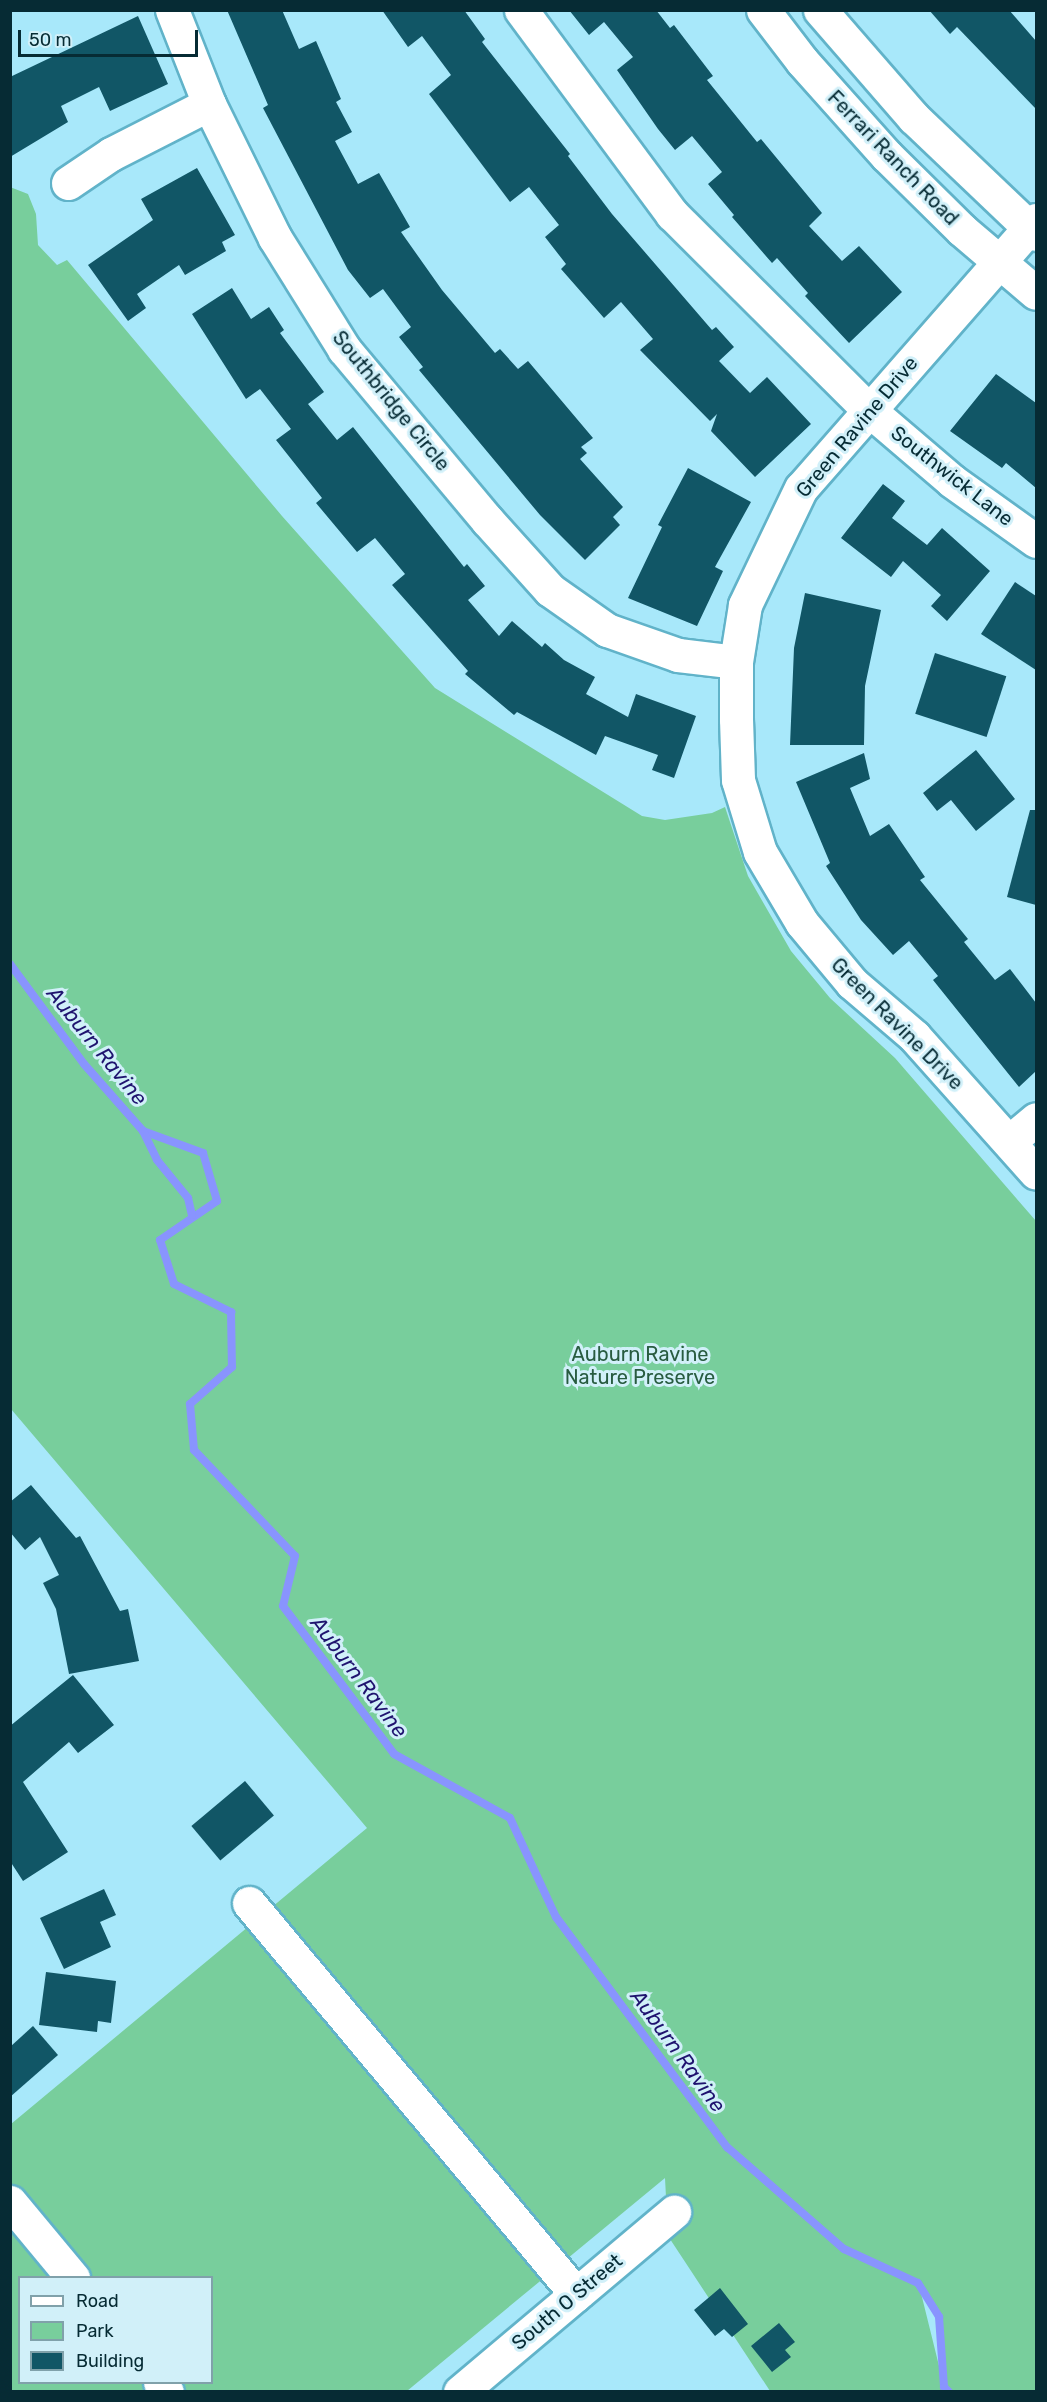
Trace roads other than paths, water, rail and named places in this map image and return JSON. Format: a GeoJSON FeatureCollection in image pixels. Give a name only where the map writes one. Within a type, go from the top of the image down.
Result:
{"type":"FeatureCollection","features":[{"type":"Feature","properties":{"kind":"street","name":"Southbridge Circle"},"geometry":{"type":"LineString","coordinates":[[172,10],[208,104],[275,238],[344,349],[550,590],[607,630],[678,655],[736,662]]}},
{"type":"Feature","properties":{"kind":"street"},"geometry":{"type":"LineString","coordinates":[[521,10],[672,214],[869,410]]}},
{"type":"Feature","properties":{"kind":"street","name":"Ferrari Ranch Road"},"geometry":{"type":"LineString","coordinates":[[763,10],[802,61],[887,156],[1023,238]]}},
{"type":"Feature","properties":{"kind":"street","name":"Ferrari Ranch Road"},"geometry":{"type":"LineString","coordinates":[[820,10],[1023,238],[1036,293]]}},
{"type":"Feature","properties":{"kind":"street"},"geometry":{"type":"LineString","coordinates":[[68,183],[111,154],[208,104]]}},
{"type":"Feature","properties":{"kind":"street","name":"Green Ravine Drive"},"geometry":{"type":"LineString","coordinates":[[1023,238],[801,488],[746,605],[736,662],[738,780],[760,852],[802,923],[852,983],[914,1036],[1010,1141],[1036,1173]]}},
{"type":"Feature","properties":{"kind":"street","name":"Southwick Lane"},"geometry":{"type":"LineString","coordinates":[[869,410],[952,481],[1036,541]]}},
{"type":"Feature","properties":{"kind":"street"},"geometry":{"type":"LineString","coordinates":[[1010,1141],[1036,1119]]}},
{"type":"Feature","properties":{"kind":"street"},"geometry":{"type":"LineString","coordinates":[[249,1903],[576,2294]]}},
{"type":"Feature","properties":{"kind":"street"},"geometry":{"type":"LineString","coordinates":[[10,2202],[72,2276]]}},
{"type":"Feature","properties":{"kind":"street","name":"South O Street"},"geometry":{"type":"LineString","coordinates":[[460,2391],[674,2212]]}},
{"type":"Feature","properties":{"kind":"waterway","name":"Auburn Ravine"},"geometry":{"type":"LineString","coordinates":[[10,964],[84,1064],[143,1131],[203,1153],[217,1201],[160,1240],[174,1284],[231,1312],[232,1367],[190,1404],[194,1450],[295,1556],[283,1606],[394,1754],[510,1818],[556,1917],[727,2147],[844,2249],[918,2283],[939,2317],[944,2387],[949,2392]]}},
{"type":"Feature","properties":{"kind":"waterway"},"geometry":{"type":"LineString","coordinates":[[143,1131],[157,1160],[188,1198],[192,1215]]}},
{"type":"Feature","properties":{"kind":"park label","name":"Auburn Ravine Nature Preserve"},"geometry":{"type":"Point","coordinates":[640,1366]}}]}
